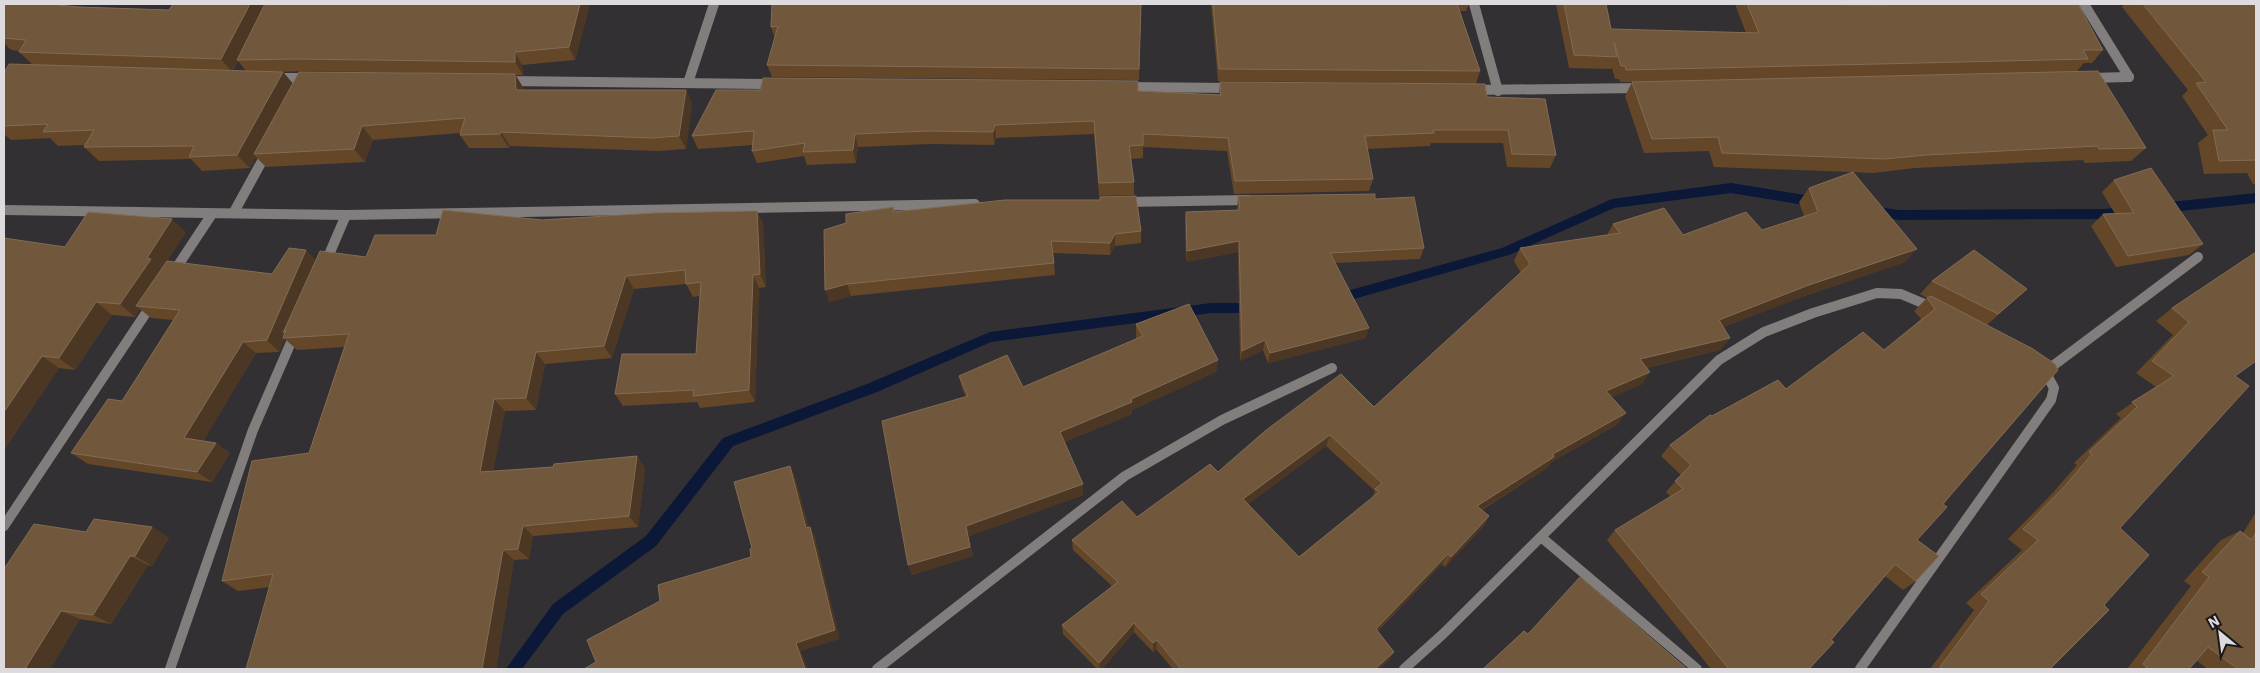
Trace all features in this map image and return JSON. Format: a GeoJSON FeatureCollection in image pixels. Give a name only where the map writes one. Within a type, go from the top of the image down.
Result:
{"type":"FeatureCollection","features":[{"type":"Feature","properties":{"kind":"street"},"geometry":{"type":"LineString","coordinates":[[688,83],[714,4]]}},
{"type":"Feature","properties":{"kind":"street"},"geometry":{"type":"LineString","coordinates":[[1474,4],[1498,90]]}},
{"type":"Feature","properties":{"kind":"street"},"geometry":{"type":"LineString","coordinates":[[2080,78],[2129,77],[2084,4]]}},
{"type":"Feature","properties":{"kind":"street"},"geometry":{"type":"LineString","coordinates":[[262,78],[308,81]]}},
{"type":"Feature","properties":{"kind":"street"},"geometry":{"type":"LineString","coordinates":[[492,80],[787,84]]}},
{"type":"Feature","properties":{"kind":"street"},"geometry":{"type":"LineString","coordinates":[[1113,87],[1241,88]]}},
{"type":"Feature","properties":{"kind":"street"},"geometry":{"type":"LineString","coordinates":[[1459,90],[1647,88]]}},
{"type":"Feature","properties":{"kind":"street"},"geometry":{"type":"LineString","coordinates":[[234,212],[270,145]]}},
{"type":"Feature","properties":{"kind":"street"},"geometry":{"type":"LineString","coordinates":[[1110,202],[1259,200]]}},
{"type":"Feature","properties":{"kind":"street"},"geometry":{"type":"LineString","coordinates":[[4,210],[346,215],[981,204]]}},
{"type":"Feature","properties":{"kind":"street"},"geometry":{"type":"LineString","coordinates":[[168,280],[212,214]]}},
{"type":"Feature","properties":{"kind":"street"},"geometry":{"type":"LineString","coordinates":[[319,278],[346,215]]}},
{"type":"Feature","properties":{"kind":"street"},"geometry":{"type":"LineString","coordinates":[[2046,371],[2198,257]]}},
{"type":"Feature","properties":{"kind":"street"},"geometry":{"type":"LineString","coordinates":[[1404,669],[1541,537],[1719,360],[1764,332],[1813,313],[1877,293],[1901,294],[1946,314]]}},
{"type":"Feature","properties":{"kind":"street"},"geometry":{"type":"LineString","coordinates":[[4,526],[157,296]]}},
{"type":"Feature","properties":{"kind":"street"},"geometry":{"type":"LineString","coordinates":[[170,669],[253,430],[300,322]]}},
{"type":"Feature","properties":{"kind":"street"},"geometry":{"type":"LineString","coordinates":[[1860,669],[2051,400],[2054,388],[2046,371],[2031,360]]}},
{"type":"Feature","properties":{"kind":"street"},"geometry":{"type":"LineString","coordinates":[[880,668],[1125,476],[1222,420],[1332,368]]}},
{"type":"Feature","properties":{"kind":"street"},"geometry":{"type":"LineString","coordinates":[[1541,537],[1697,669]]}},
{"type":"Feature","properties":{"kind":"building"},"geometry":{"type":"Polygon","coordinates":[[[4,4],[49,4],[78,7],[169,10],[173,4],[250,4],[221,59],[19,52],[26,40],[4,38],[4,4]]]}},
{"type":"Feature","properties":{"kind":"building"},"geometry":{"type":"Polygon","coordinates":[[[265,4],[580,4],[569,47],[515,52],[515,62],[237,60],[265,4]]]}},
{"type":"Feature","properties":{"kind":"building"},"geometry":{"type":"Polygon","coordinates":[[[772,4],[1141,4],[1139,69],[767,65],[778,26],[771,27],[772,4]]]}},
{"type":"Feature","properties":{"kind":"building"},"geometry":{"type":"Polygon","coordinates":[[[1213,4],[1457,4],[1480,71],[1219,69],[1213,4]]]}},
{"type":"Feature","properties":{"kind":"building"},"geometry":{"type":"Polygon","coordinates":[[[1564,4],[1606,4],[1611,29],[1759,33],[1747,4],[2078,4],[2103,50],[2083,50],[2088,59],[1626,70],[1625,66],[1621,66],[1614,42],[1617,57],[1574,55],[1564,4]]]}},
{"type":"Feature","properties":{"kind":"building"},"geometry":{"type":"Polygon","coordinates":[[[2143,4],[2256,4],[2256,160],[2219,161],[2213,130],[2228,130],[2196,83],[2206,82],[2143,4]]]}},
{"type":"Feature","properties":{"kind":"building"},"geometry":{"type":"Polygon","coordinates":[[[9,64],[283,72],[237,155],[189,157],[194,146],[84,147],[94,130],[43,132],[48,124],[4,126],[4,73],[9,64]]]}},
{"type":"Feature","properties":{"kind":"building"},"geometry":{"type":"Polygon","coordinates":[[[2098,71],[2146,148],[2099,149],[2097,146],[1884,159],[1722,153],[1718,137],[1652,139],[1632,82],[2098,71]]]}},
{"type":"Feature","properties":{"kind":"building"},"geometry":{"type":"Polygon","coordinates":[[[299,72],[515,74],[516,90],[686,90],[679,136],[651,138],[501,132],[500,134],[460,135],[465,118],[362,126],[354,149],[254,154],[299,72]]]}},
{"type":"Feature","properties":{"kind":"building"},"geometry":{"type":"Polygon","coordinates":[[[763,78],[1138,81],[1138,91],[1221,95],[1220,82],[1485,84],[1487,97],[1545,99],[1556,155],[1512,154],[1508,130],[1433,130],[1434,133],[1365,136],[1373,179],[1235,181],[1228,138],[1143,134],[1143,145],[1129,146],[1134,182],[1099,183],[1094,121],[995,125],[993,132],[929,131],[855,134],[853,150],[803,152],[805,143],[752,151],[754,131],[692,136],[716,90],[760,90],[763,78]]]}},
{"type":"Feature","properties":{"kind":"building"},"geometry":{"type":"Polygon","coordinates":[[[2151,168],[2203,244],[2128,256],[2103,214],[2134,213],[2114,180],[2151,168]]]}},
{"type":"Feature","properties":{"kind":"building"},"geometry":{"type":"Polygon","coordinates":[[[1853,172],[1917,249],[1809,285],[1719,320],[1730,338],[1640,359],[1650,372],[1606,391],[1626,413],[1553,454],[1554,457],[1477,506],[1489,516],[1451,557],[1448,554],[1376,629],[1394,652],[1375,669],[1181,669],[1157,640],[1153,643],[1134,623],[1099,663],[1062,625],[1118,582],[1072,540],[1122,501],[1137,517],[1210,464],[1218,472],[1265,431],[1341,374],[1374,407],[1530,264],[1520,248],[1620,233],[1613,224],[1664,208],[1683,235],[1746,212],[1762,230],[1818,212],[1809,188],[1853,172]],[[1330,435],[1243,499],[1299,557],[1379,492],[1375,489],[1382,483],[1330,435]]]}},
{"type":"Feature","properties":{"kind":"building"},"geometry":{"type":"Polygon","coordinates":[[[1375,194],[1375,199],[1414,197],[1424,248],[1330,253],[1369,328],[1270,353],[1265,340],[1242,351],[1239,241],[1187,251],[1186,212],[1240,210],[1238,196],[1375,194]]]}},
{"type":"Feature","properties":{"kind":"building"},"geometry":{"type":"Polygon","coordinates":[[[1136,196],[1141,231],[1115,234],[1110,243],[1051,241],[1054,263],[847,284],[825,290],[824,230],[846,223],[846,214],[894,207],[893,212],[1005,200],[1100,200],[1100,197],[1136,196]]]}},
{"type":"Feature","properties":{"kind":"building"},"geometry":{"type":"Polygon","coordinates":[[[443,210],[542,220],[654,213],[757,211],[760,274],[753,275],[749,390],[693,396],[694,390],[615,394],[622,354],[696,354],[701,282],[686,284],[685,270],[626,276],[604,346],[536,352],[526,398],[494,399],[480,472],[553,467],[554,464],[637,456],[629,516],[523,526],[518,549],[503,550],[482,669],[246,669],[273,574],[222,581],[252,461],[309,453],[349,334],[283,338],[286,330],[283,333],[320,251],[366,257],[375,235],[436,235],[443,210]]]}},
{"type":"Feature","properties":{"kind":"building"},"geometry":{"type":"Polygon","coordinates":[[[88,212],[172,219],[147,258],[151,259],[120,304],[96,302],[59,358],[42,356],[4,412],[4,238],[65,247],[88,212]]]}},
{"type":"Feature","properties":{"kind":"building"},"geometry":{"type":"Polygon","coordinates":[[[289,248],[306,250],[267,340],[243,342],[184,438],[216,443],[197,472],[71,453],[108,399],[122,401],[180,310],[136,306],[167,261],[272,274],[289,248]]]}},
{"type":"Feature","properties":{"kind":"building"},"geometry":{"type":"Polygon","coordinates":[[[1974,250],[2027,289],[1998,314],[1932,281],[1974,250]]]}},
{"type":"Feature","properties":{"kind":"building"},"geometry":{"type":"Polygon","coordinates":[[[2256,252],[2256,361],[2235,376],[2249,386],[2120,528],[2149,555],[2104,605],[2109,610],[2050,669],[1943,669],[1940,667],[1989,601],[1981,594],[2038,540],[2023,529],[2064,487],[2092,454],[2089,452],[2137,407],[2132,402],[2174,376],[2152,361],[2189,322],[2172,308],[2256,252]]]}},
{"type":"Feature","properties":{"kind":"building"},"geometry":{"type":"Polygon","coordinates":[[[1931,296],[2033,349],[2055,364],[2058,370],[1943,504],[1947,507],[1917,540],[1939,556],[1916,581],[1895,564],[1831,640],[1834,642],[1809,669],[1729,669],[1615,530],[1683,489],[1675,481],[1691,465],[1670,445],[1710,415],[1712,416],[1778,380],[1786,389],[1863,332],[1884,350],[1935,309],[1927,298],[1931,296]]]}},
{"type":"Feature","properties":{"kind":"building"},"geometry":{"type":"Polygon","coordinates":[[[1189,304],[1218,360],[1131,399],[1132,402],[1060,432],[1083,484],[966,526],[970,547],[908,565],[882,421],[968,396],[959,376],[1007,355],[1023,387],[1143,336],[1136,324],[1189,304]]]}},
{"type":"Feature","properties":{"kind":"building"},"geometry":{"type":"Polygon","coordinates":[[[790,466],[806,528],[810,527],[835,630],[796,643],[805,669],[584,669],[596,662],[587,640],[660,601],[658,585],[751,557],[750,549],[752,548],[734,482],[790,466]]]}},
{"type":"Feature","properties":{"kind":"building"},"geometry":{"type":"Polygon","coordinates":[[[94,519],[152,527],[135,556],[130,556],[93,615],[61,611],[25,669],[4,669],[4,569],[34,524],[86,532],[94,519]]]}},
{"type":"Feature","properties":{"kind":"building"},"geometry":{"type":"Polygon","coordinates":[[[2240,531],[2252,540],[2256,532],[2256,669],[2238,669],[2208,647],[2189,669],[2145,669],[2147,667],[2143,664],[2209,577],[2202,572],[2240,531]]]}},
{"type":"Feature","properties":{"kind":"building"},"geometry":{"type":"Polygon","coordinates":[[[1580,577],[1687,669],[1483,669],[1524,631],[1528,634],[1580,577]]]}},
{"type":"Feature","properties":{"kind":"waterway"},"geometry":{"type":"LineString","coordinates":[[1336,299],[1505,252],[1612,204],[1731,188],[1817,202]]}},
{"type":"Feature","properties":{"kind":"waterway"},"geometry":{"type":"LineString","coordinates":[[2161,208],[2256,198]]}},
{"type":"Feature","properties":{"kind":"waterway"},"geometry":{"type":"LineString","coordinates":[[1871,211],[1899,215],[2104,214],[2131,211]]}},
{"type":"Feature","properties":{"kind":"waterway"},"geometry":{"type":"LineString","coordinates":[[513,669],[558,609],[651,541],[728,442],[872,388],[990,337],[1211,308],[1255,308]]}}]}
